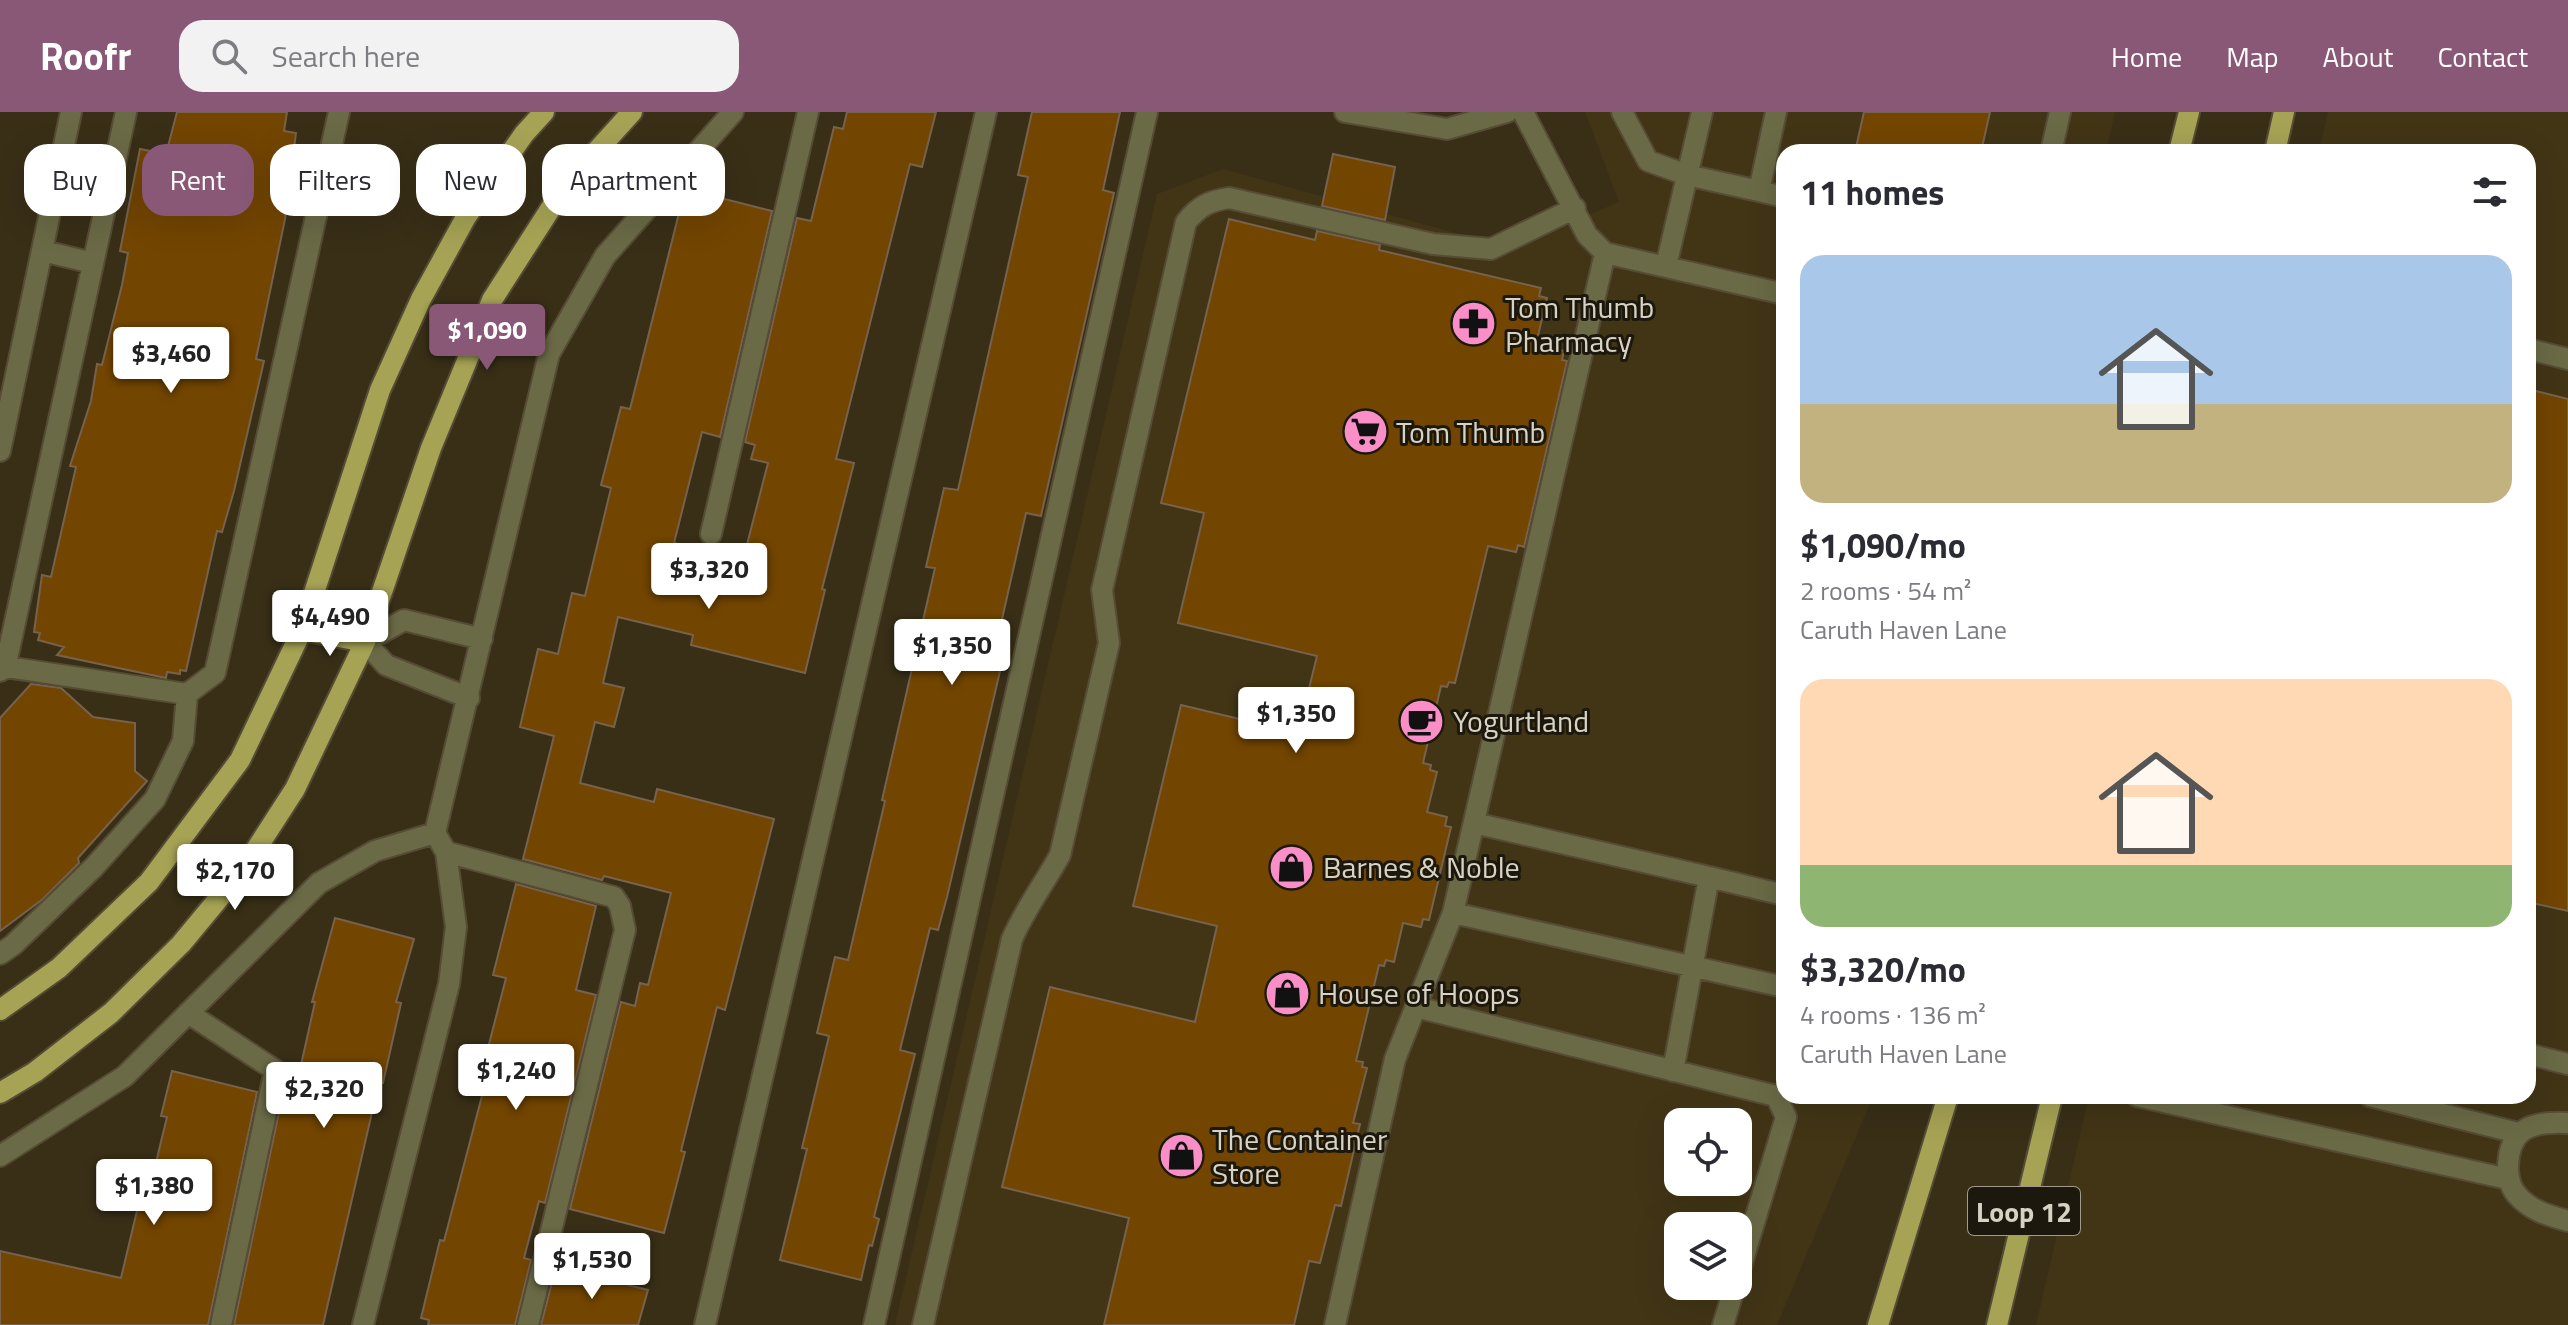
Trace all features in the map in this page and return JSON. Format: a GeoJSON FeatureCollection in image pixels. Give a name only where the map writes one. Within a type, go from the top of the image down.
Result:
{"type":"FeatureCollection","features":[{"type":"Feature","properties":{"kind":"main road"},"geometry":{"type":"LineString","coordinates":[[0,1010],[59,968],[149,882],[240,760],[302,630],[380,390],[421,299],[466,217],[524,134],[544,112]]}},
{"type":"Feature","properties":{"kind":"main road"},"geometry":{"type":"LineString","coordinates":[[0,1093],[35,1072],[111,1013],[181,944],[244,868],[295,789],[365,642],[431,448],[492,300],[565,186],[632,112]]}},
{"type":"Feature","properties":{"kind":"main road"},"geometry":{"type":"LineString","coordinates":[[2181,144],[2189,112]]}},
{"type":"Feature","properties":{"kind":"main road"},"geometry":{"type":"LineString","coordinates":[[2277,144],[2284,112]]}},
{"type":"Feature","properties":{"kind":"main road"},"geometry":{"type":"LineString","coordinates":[[302,630],[365,642]]}},
{"type":"Feature","properties":{"kind":"main road","name":"Loop 12"},"geometry":{"type":"LineString","coordinates":[[1878,1325],[1946,1104]]}},
{"type":"Feature","properties":{"kind":"main road","name":"Loop 12"},"geometry":{"type":"LineString","coordinates":[[1997,1325],[2050,1104]]}},
{"type":"Feature","properties":{"kind":"street"},"geometry":{"type":"LineString","coordinates":[[0,451],[71,112]]}},
{"type":"Feature","properties":{"kind":"street"},"geometry":{"type":"LineString","coordinates":[[126,112],[2,668],[187,694],[215,673],[339,112]]}},
{"type":"Feature","properties":{"kind":"street"},"geometry":{"type":"LineString","coordinates":[[363,1325],[449,984],[456,927],[446,852],[435,833],[549,354],[605,256],[733,112]]}},
{"type":"Feature","properties":{"kind":"street"},"geometry":{"type":"LineString","coordinates":[[711,534],[808,112]]}},
{"type":"Feature","properties":{"kind":"street"},"geometry":{"type":"LineString","coordinates":[[705,1325],[986,112]]}},
{"type":"Feature","properties":{"kind":"street"},"geometry":{"type":"LineString","coordinates":[[874,1325],[1147,112]]}},
{"type":"Feature","properties":{"kind":"street"},"geometry":{"type":"LineString","coordinates":[[1345,112],[1386,115],[1447,129],[1507,112]]}},
{"type":"Feature","properties":{"kind":"street"},"geometry":{"type":"LineString","coordinates":[[1523,112],[1587,235],[1605,253],[1776,292]]}},
{"type":"Feature","properties":{"kind":"street"},"geometry":{"type":"LineString","coordinates":[[1622,112],[1648,161],[1687,175],[1776,195]]}},
{"type":"Feature","properties":{"kind":"street"},"geometry":{"type":"LineString","coordinates":[[1666,266],[1702,112]]}},
{"type":"Feature","properties":{"kind":"street"},"geometry":{"type":"LineString","coordinates":[[1759,191],[1776,112]]}},
{"type":"Feature","properties":{"kind":"street"},"geometry":{"type":"LineString","coordinates":[[2053,144],[2060,112]]}},
{"type":"Feature","properties":{"kind":"street"},"geometry":{"type":"LineString","coordinates":[[923,1325],[1012,939],[1024,911],[1060,855],[1109,643],[1102,590],[1186,222],[1197,209],[1210,201],[1229,198],[1433,244],[1491,249],[1575,208]]}},
{"type":"Feature","properties":{"kind":"street"},"geometry":{"type":"LineString","coordinates":[[43,251],[93,263]]}},
{"type":"Feature","properties":{"kind":"street"},"geometry":{"type":"LineString","coordinates":[[1335,1325],[1395,1059],[1453,913],[1605,253]]}},
{"type":"Feature","properties":{"kind":"street"},"geometry":{"type":"LineString","coordinates":[[2536,351],[2568,359]]}},
{"type":"Feature","properties":{"kind":"street"},"geometry":{"type":"LineString","coordinates":[[469,698],[386,665],[365,642],[404,620],[482,639]]}},
{"type":"Feature","properties":{"kind":"street"},"geometry":{"type":"LineString","coordinates":[[0,954],[94,867],[155,799],[183,741],[187,694]]}},
{"type":"Feature","properties":{"kind":"street"},"geometry":{"type":"LineString","coordinates":[[1474,823],[1776,893]]}},
{"type":"Feature","properties":{"kind":"street"},"geometry":{"type":"LineString","coordinates":[[0,1156],[125,1076],[319,883],[375,851],[435,833]]}},
{"type":"Feature","properties":{"kind":"street"},"geometry":{"type":"LineString","coordinates":[[446,852],[614,897],[620,906],[625,930],[528,1325]]}},
{"type":"Feature","properties":{"kind":"street"},"geometry":{"type":"LineString","coordinates":[[1673,1071],[1709,877]]}},
{"type":"Feature","properties":{"kind":"street"},"geometry":{"type":"LineString","coordinates":[[1453,913],[1776,985]]}},
{"type":"Feature","properties":{"kind":"street"},"geometry":{"type":"LineString","coordinates":[[1416,1007],[1776,1096]]}},
{"type":"Feature","properties":{"kind":"street"},"geometry":{"type":"LineString","coordinates":[[188,1013],[275,1070],[221,1325]]}},
{"type":"Feature","properties":{"kind":"street"},"geometry":{"type":"LineString","coordinates":[[2536,1056],[2568,1064]]}},
{"type":"Feature","properties":{"kind":"street"},"geometry":{"type":"LineString","coordinates":[[1752,1230],[1786,1117],[1780,1104]]}},
{"type":"Feature","properties":{"kind":"street"},"geometry":{"type":"LineString","coordinates":[[2173,1104],[2508,1179]]}},
{"type":"Feature","properties":{"kind":"street"},"geometry":{"type":"LineString","coordinates":[[2402,1104],[2518,1133]]}},
{"type":"Feature","properties":{"kind":"street"},"geometry":{"type":"LineString","coordinates":[[2568,1123],[2534,1125],[2518,1133],[2510,1148],[2508,1179],[2516,1195],[2529,1206],[2568,1221]]}},
{"type":"Feature","properties":{"kind":"street"},"geometry":{"type":"LineString","coordinates":[[1723,1325],[1731,1300]]}},
{"type":"Feature","properties":{"kind":"shaded area"},"geometry":{"type":"Polygon","coordinates":[[[1585,112],[2115,112],[2108,144],[1776,144],[1776,1104],[1870,1104],[1777,1325],[895,1325],[1157,194],[1223,169],[1510,248],[1619,202],[1585,112]]]}},
{"type":"Feature","properties":{"kind":"shaded area"},"geometry":{"type":"Polygon","coordinates":[[[2328,112],[2568,112],[2568,1325],[2036,1325],[2087,1104],[2536,1104],[2536,144],[2321,144],[2328,112]]]}},
{"type":"Feature","properties":{"kind":"building"},"geometry":{"type":"Polygon","coordinates":[[[177,112],[287,112],[284,131],[296,133],[295,144],[270,144],[270,216],[285,216],[256,359],[264,361],[234,491],[222,532],[217,531],[186,671],[180,670],[180,674],[167,672],[166,678],[57,655],[64,647],[38,640],[40,633],[34,632],[42,575],[51,577],[76,467],[70,466],[91,401],[97,364],[102,365],[122,285],[128,253],[120,251],[140,149],[142,216],[254,216],[254,144],[169,144],[177,112]]]}},
{"type":"Feature","properties":{"kind":"building"},"geometry":{"type":"Polygon","coordinates":[[[847,112],[936,112],[922,167],[910,164],[836,459],[854,463],[822,589],[825,590],[805,673],[691,645],[693,635],[618,617],[603,683],[624,688],[614,727],[595,722],[580,783],[654,802],[657,789],[774,819],[725,1010],[717,1007],[664,1233],[570,1209],[621,1002],[635,1006],[640,983],[648,985],[671,893],[604,876],[602,880],[523,859],[554,736],[520,727],[538,649],[558,654],[572,593],[585,596],[611,488],[601,485],[621,407],[630,409],[678,216],[725,216],[725,199],[772,211],[720,437],[702,432],[674,543],[743,560],[768,463],[751,459],[755,445],[745,442],[797,218],[811,221],[834,127],[843,129],[847,112]]]}},
{"type":"Feature","properties":{"kind":"building"},"geometry":{"type":"Polygon","coordinates":[[[1032,112],[1120,112],[1103,190],[1114,193],[1041,516],[1026,513],[1000,628],[1008,630],[1001,667],[947,897],[938,930],[930,928],[900,1050],[915,1054],[874,1217],[879,1219],[861,1280],[780,1260],[807,1149],[802,1148],[829,1036],[817,1033],[835,957],[848,960],[935,568],[926,567],[944,488],[958,490],[1028,177],[1018,175],[1032,112]]]}},
{"type":"Feature","properties":{"kind":"building"},"geometry":{"type":"Polygon","coordinates":[[[1864,112],[1990,112],[1983,144],[1857,144],[1864,112]]]}},
{"type":"Feature","properties":{"kind":"building"},"geometry":{"type":"Polygon","coordinates":[[[1333,154],[1395,167],[1385,220],[1322,206],[1333,154]]]}},
{"type":"Feature","properties":{"kind":"building"},"geometry":{"type":"Polygon","coordinates":[[[1229,219],[1315,240],[1317,231],[1380,245],[1379,250],[1541,288],[1539,296],[1547,298],[1536,344],[1564,351],[1562,360],[1567,361],[1524,547],[1518,545],[1516,552],[1488,546],[1455,683],[1441,686],[1423,763],[1431,765],[1430,770],[1437,772],[1427,812],[1447,817],[1445,826],[1451,827],[1429,920],[1423,919],[1421,927],[1403,923],[1394,962],[1386,960],[1384,966],[1379,965],[1356,1061],[1363,1062],[1362,1067],[1367,1068],[1353,1123],[1360,1124],[1341,1206],[1335,1205],[1320,1263],[1309,1261],[1294,1325],[1104,1325],[1129,1218],[1002,1187],[1050,987],[1195,1022],[1217,926],[1133,906],[1181,705],[1298,733],[1317,656],[1178,623],[1204,513],[1161,503],[1229,219]]]}},
{"type":"Feature","properties":{"kind":"building"},"geometry":{"type":"Polygon","coordinates":[[[2536,391],[2568,399],[2568,911],[2536,904],[2536,391]]]}},
{"type":"Feature","properties":{"kind":"building"},"geometry":{"type":"Polygon","coordinates":[[[31,684],[61,688],[93,717],[135,723],[135,771],[147,781],[78,858],[79,863],[43,899],[0,931],[0,718],[31,684]]]}},
{"type":"Feature","properties":{"kind":"building"},"geometry":{"type":"Polygon","coordinates":[[[516,884],[596,906],[576,990],[596,995],[545,1203],[539,1201],[524,1258],[531,1260],[515,1325],[428,1325],[429,1320],[421,1318],[484,1088],[478,1087],[506,978],[493,975],[516,884]]]}},
{"type":"Feature","properties":{"kind":"building"},"geometry":{"type":"Polygon","coordinates":[[[335,918],[414,939],[396,1002],[401,1003],[383,1083],[379,1082],[323,1325],[234,1325],[282,1098],[293,1101],[315,1002],[312,1002],[335,918]]]}},
{"type":"Feature","properties":{"kind":"building"},"geometry":{"type":"Polygon","coordinates":[[[172,1071],[257,1092],[208,1325],[0,1325],[0,1251],[121,1278],[144,1181],[151,1183],[167,1117],[161,1116],[172,1071]]]}},
{"type":"Feature","properties":{"kind":"building"},"geometry":{"type":"Polygon","coordinates":[[[556,1267],[648,1290],[638,1325],[541,1325],[556,1267]]]}},
{"type":"Feature","properties":{"kind":"place","name":"Tom Thumb Pharmacy"},"geometry":{"type":"Point","coordinates":[1474,324]}},
{"type":"Feature","properties":{"kind":"place","name":"Tom Thumb"},"geometry":{"type":"Point","coordinates":[1365,432]}},
{"type":"Feature","properties":{"kind":"place","name":"Yogurtland"},"geometry":{"type":"Point","coordinates":[1422,721]}},
{"type":"Feature","properties":{"kind":"place","name":"Barnes & Noble"},"geometry":{"type":"Point","coordinates":[1292,867]}},
{"type":"Feature","properties":{"kind":"place","name":"House of Hoops"},"geometry":{"type":"Point","coordinates":[1287,993]}},
{"type":"Feature","properties":{"kind":"place","name":"The Container Store"},"geometry":{"type":"Point","coordinates":[1181,1156]}}]}
